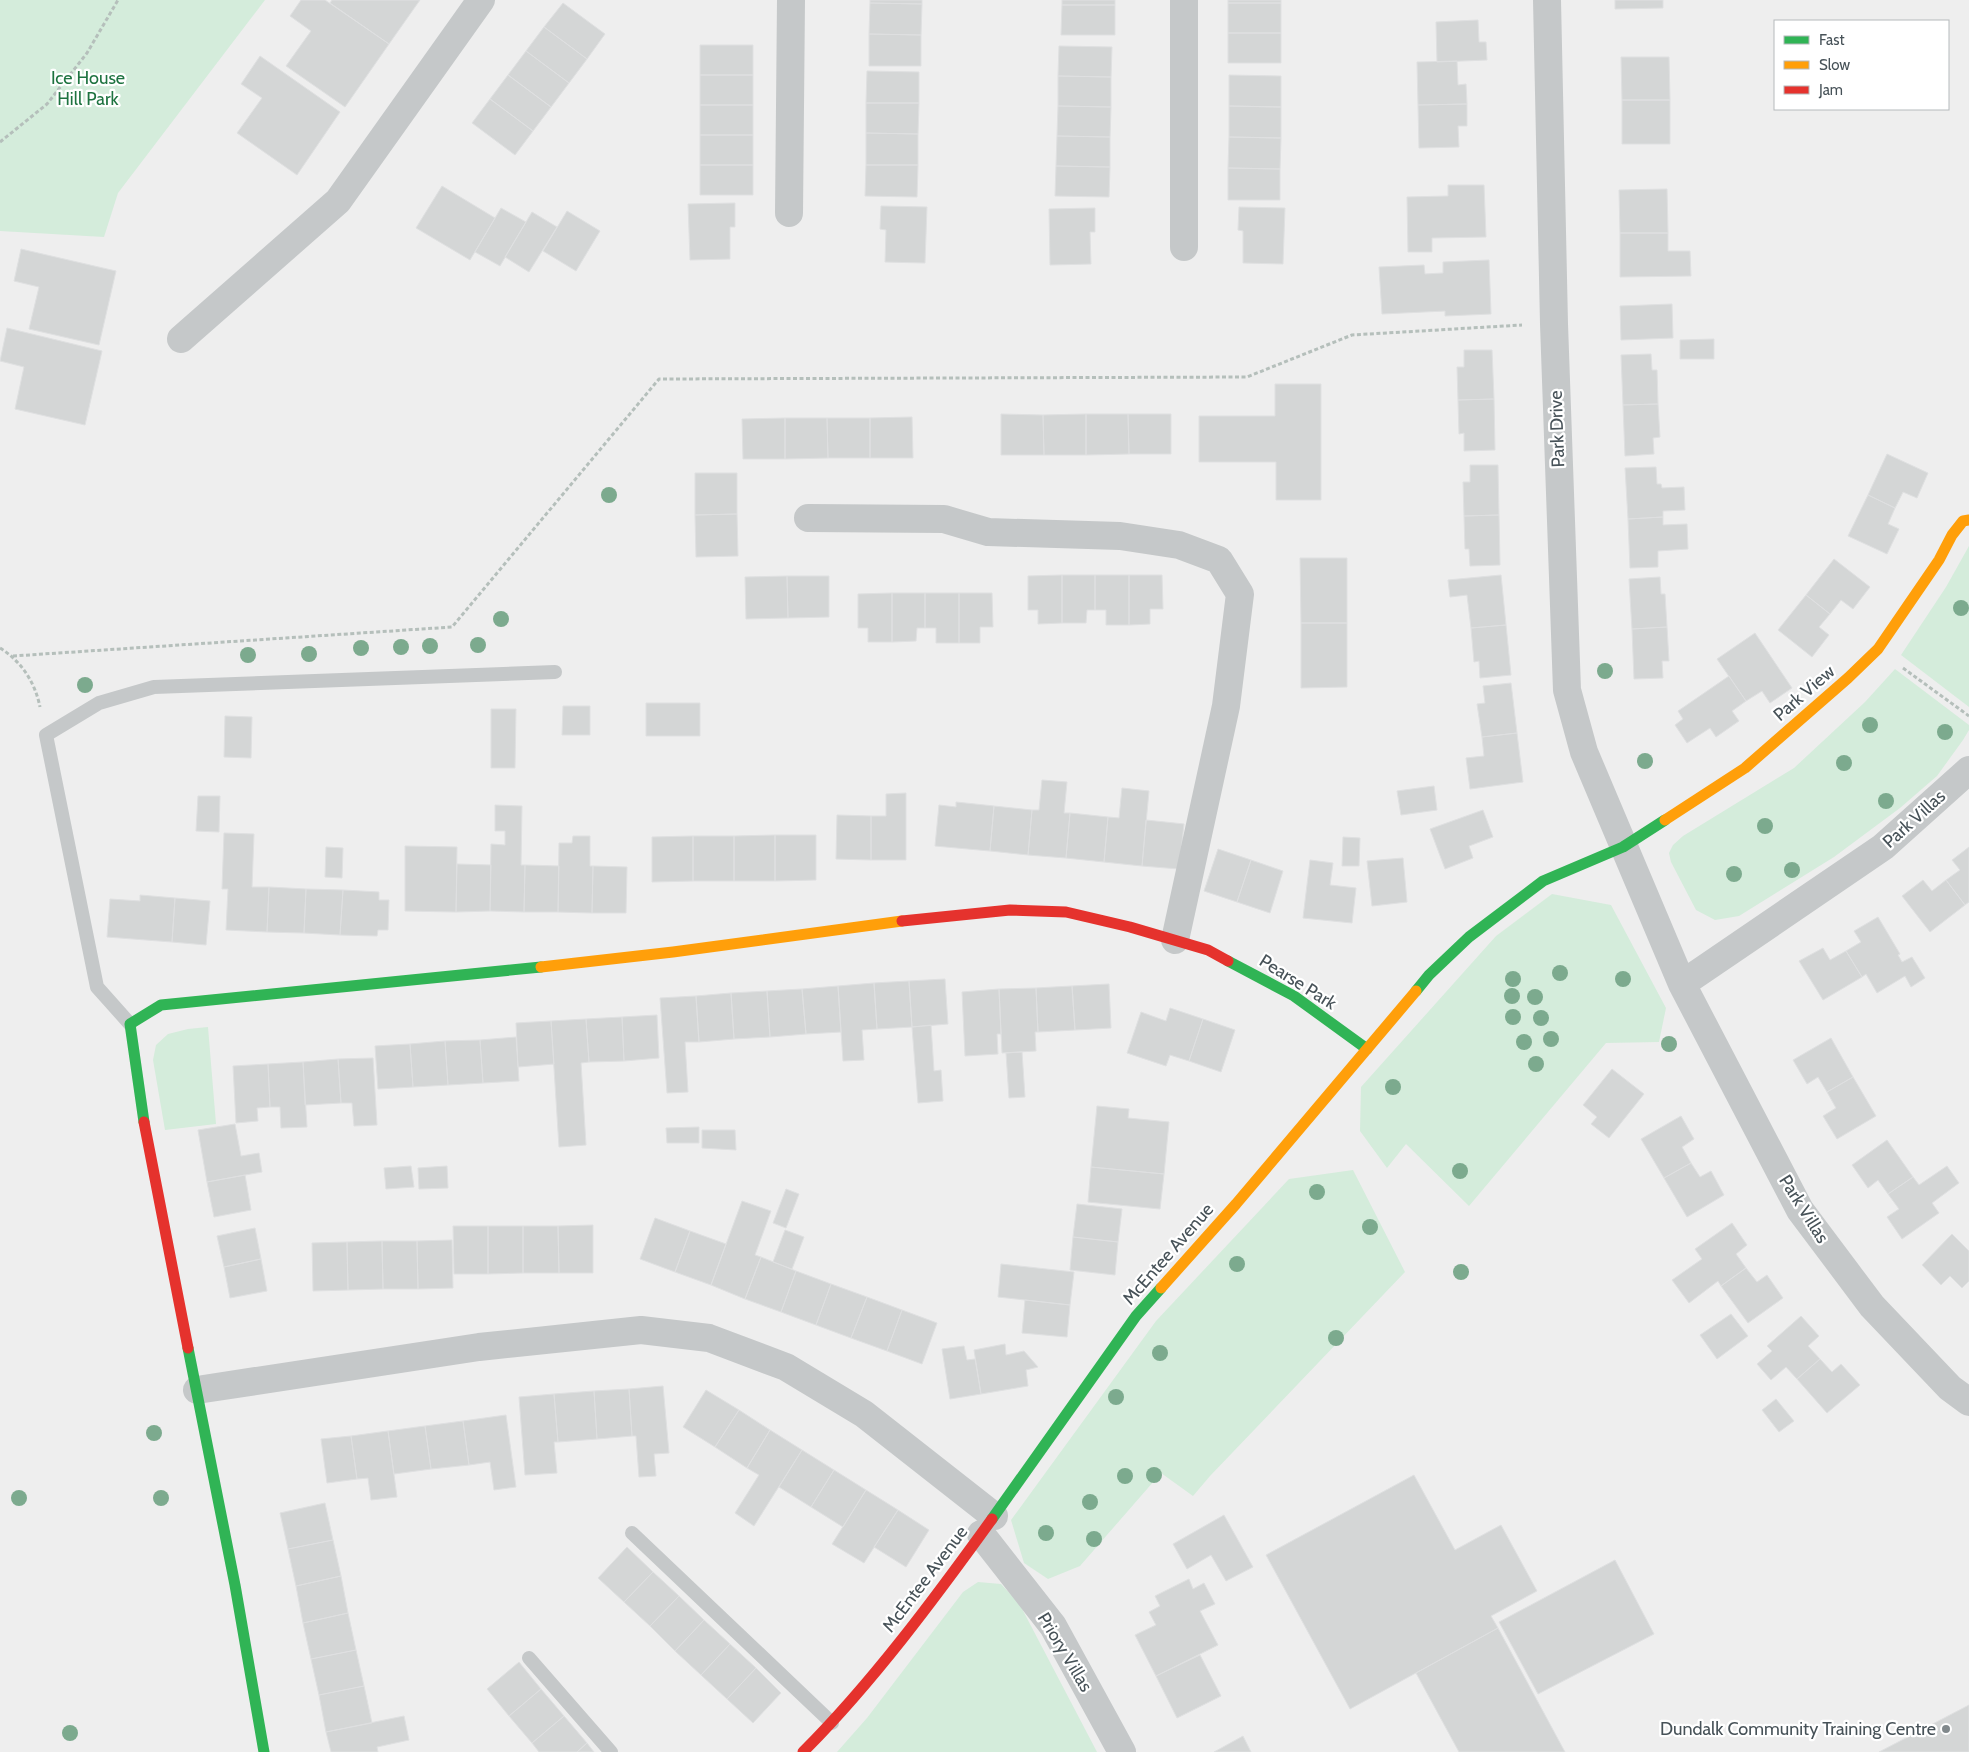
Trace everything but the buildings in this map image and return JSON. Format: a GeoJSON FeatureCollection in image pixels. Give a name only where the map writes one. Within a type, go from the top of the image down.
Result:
{"type":"FeatureCollection","features":[{"type":"Feature","properties":{"kind":"street"},"geometry":{"type":"LineString","coordinates":[[181,340],[338,201],[481,0]]}},
{"type":"Feature","properties":{"kind":"street"},"geometry":{"type":"LineString","coordinates":[[789,213],[791,0]]}},
{"type":"Feature","properties":{"kind":"street"},"geometry":{"type":"LineString","coordinates":[[1184,0],[1184,247]]}},
{"type":"Feature","properties":{"kind":"street","name":"Park Drive"},"geometry":{"type":"LineString","coordinates":[[1547,0],[1554,324],[1567,690],[1584,752],[1623,847]]}},
{"type":"Feature","properties":{"kind":"street"},"geometry":{"type":"LineString","coordinates":[[808,518],[944,519],[988,532],[1120,536],[1178,545],[1219,560],[1240,594],[1226,706],[1175,940]]}},
{"type":"Feature","properties":{"kind":"street","name":"Park View"},"geometry":{"type":"LineString","coordinates":[[1623,847],[1745,768],[1848,678],[1878,649],[1939,560],[1952,535],[1966,520]]}},
{"type":"Feature","properties":{"kind":"street","name":"Park Villas"},"geometry":{"type":"LineString","coordinates":[[1682,984],[1883,847],[1969,770]]}},
{"type":"Feature","properties":{"kind":"street","name":"Park Villas"},"geometry":{"type":"LineString","coordinates":[[1623,847],[1682,984],[1800,1210],[1872,1306],[1950,1388],[1969,1402]]}},
{"type":"Feature","properties":{"kind":"street","name":"McEntee Avenue"},"geometry":{"type":"LineString","coordinates":[[803,1752],[832,1722],[892,1651],[988,1525],[1136,1316],[1236,1204],[1429,975],[1469,937],[1543,880],[1623,847]]}},
{"type":"Feature","properties":{"kind":"street","name":"Pearse Park"},"geometry":{"type":"LineString","coordinates":[[130,1024],[161,1005],[479,974],[663,953],[932,917],[1010,910],[1066,912],[1208,950],[1294,996],[1367,1049]]}},
{"type":"Feature","properties":{"kind":"street"},"geometry":{"type":"LineString","coordinates":[[130,1024],[144,1122],[234,1585],[264,1752]]}},
{"type":"Feature","properties":{"kind":"street","name":"Priory Villas"},"geometry":{"type":"LineString","coordinates":[[196,1390],[479,1347],[641,1330],[709,1338],[786,1367],[864,1414],[988,1525],[1053,1626],[1122,1752]]}},
{"type":"Feature","properties":{"kind":"lane"},"geometry":{"type":"LineString","coordinates":[[1966,520],[1969,507]]}},
{"type":"Feature","properties":{"kind":"lane"},"geometry":{"type":"LineString","coordinates":[[130,1024],[97,987],[46,735],[98,703],[154,687],[555,672]]}},
{"type":"Feature","properties":{"kind":"lane"},"geometry":{"type":"LineString","coordinates":[[632,1534],[832,1722]]}},
{"type":"Feature","properties":{"kind":"lane"},"geometry":{"type":"LineString","coordinates":[[529,1658],[611,1752]]}},
{"type":"Feature","properties":{"kind":"path"},"geometry":{"type":"LineString","coordinates":[[0,142],[46,104],[87,53],[118,0]]}},
{"type":"Feature","properties":{"kind":"path"},"geometry":{"type":"LineString","coordinates":[[13,656],[452,627],[659,379],[1247,377],[1352,335],[1554,324]]}},
{"type":"Feature","properties":{"kind":"path"},"geometry":{"type":"LineString","coordinates":[[0,648],[13,656],[29,677],[38,700],[46,735]]}},
{"type":"Feature","properties":{"kind":"path"},"geometry":{"type":"LineString","coordinates":[[1878,649],[1969,716]]}},
{"type":"Feature","properties":{"kind":"green space","name":"Ice House Hill Park"},"geometry":{"type":"Polygon","coordinates":[[[0,0],[265,0],[118,193],[104,237],[0,231],[0,0]]]}},
{"type":"Feature","properties":{"kind":"green space"},"geometry":{"type":"Polygon","coordinates":[[[1969,546],[1969,707],[1901,655],[1946,587],[1969,546]]]}},
{"type":"Feature","properties":{"kind":"green space"},"geometry":{"type":"Polygon","coordinates":[[[1895,669],[1969,725],[1969,730],[1963,740],[1937,776],[1900,808],[1834,857],[1739,916],[1715,920],[1696,910],[1671,862],[1669,853],[1673,845],[1683,836],[1794,768],[1865,702],[1895,669]]]}},
{"type":"Feature","properties":{"kind":"green space"},"geometry":{"type":"Polygon","coordinates":[[[1552,894],[1611,905],[1666,1008],[1659,1042],[1606,1043],[1469,1206],[1406,1144],[1387,1168],[1360,1131],[1361,1087],[1496,936],[1552,894]]]}},
{"type":"Feature","properties":{"kind":"green space"},"geometry":{"type":"Polygon","coordinates":[[[208,1027],[216,1124],[165,1130],[153,1060],[156,1045],[168,1034],[208,1027]]]}},
{"type":"Feature","properties":{"kind":"green space"},"geometry":{"type":"Polygon","coordinates":[[[1353,1170],[1405,1272],[1193,1496],[1161,1473],[1080,1566],[1048,1579],[1024,1563],[1011,1520],[1156,1321],[1289,1179],[1353,1170]]]}},
{"type":"Feature","properties":{"kind":"green space"},"geometry":{"type":"Polygon","coordinates":[[[978,1582],[1001,1584],[1019,1603],[1097,1752],[837,1752],[867,1718],[963,1592],[978,1582]]]}},
{"type":"Feature","properties":{"kind":"traffic: fast"},"geometry":{"type":"LineString","coordinates":[[1416,991],[1429,975],[1469,937],[1543,881],[1623,847],[1665,820]]}},
{"type":"Feature","properties":{"kind":"traffic: fast"},"geometry":{"type":"LineString","coordinates":[[1228,961],[1294,996],[1367,1049]]}},
{"type":"Feature","properties":{"kind":"traffic: fast"},"geometry":{"type":"LineString","coordinates":[[144,1122],[130,1024],[161,1005],[541,967]]}},
{"type":"Feature","properties":{"kind":"traffic: fast"},"geometry":{"type":"LineString","coordinates":[[992,1519],[1136,1316],[1161,1288]]}},
{"type":"Feature","properties":{"kind":"traffic: fast"},"geometry":{"type":"LineString","coordinates":[[188,1348],[235,1585],[264,1752]]}},
{"type":"Feature","properties":{"kind":"traffic: slow"},"geometry":{"type":"LineString","coordinates":[[1665,820],[1745,768],[1848,678],[1878,649],[1939,560],[1952,535],[1963,521],[1969,520]]}},
{"type":"Feature","properties":{"kind":"traffic: slow"},"geometry":{"type":"LineString","coordinates":[[541,967],[673,952],[902,921]]}},
{"type":"Feature","properties":{"kind":"traffic: slow"},"geometry":{"type":"LineString","coordinates":[[1161,1288],[1236,1204],[1416,991]]}},
{"type":"Feature","properties":{"kind":"traffic: jam"},"geometry":{"type":"LineString","coordinates":[[902,921],[1010,910],[1066,912],[1130,927],[1208,950],[1228,961]]}},
{"type":"Feature","properties":{"kind":"traffic: jam"},"geometry":{"type":"LineString","coordinates":[[144,1122],[188,1348]]}},
{"type":"Feature","properties":{"kind":"traffic: jam"},"geometry":{"type":"LineString","coordinates":[[803,1752],[854,1698],[878,1669],[992,1519]]}},
{"type":"Feature","properties":{"kind":"place","name":"Dundalk Community Training Centre"},"geometry":{"type":"Point","coordinates":[1946,1729]}}]}
